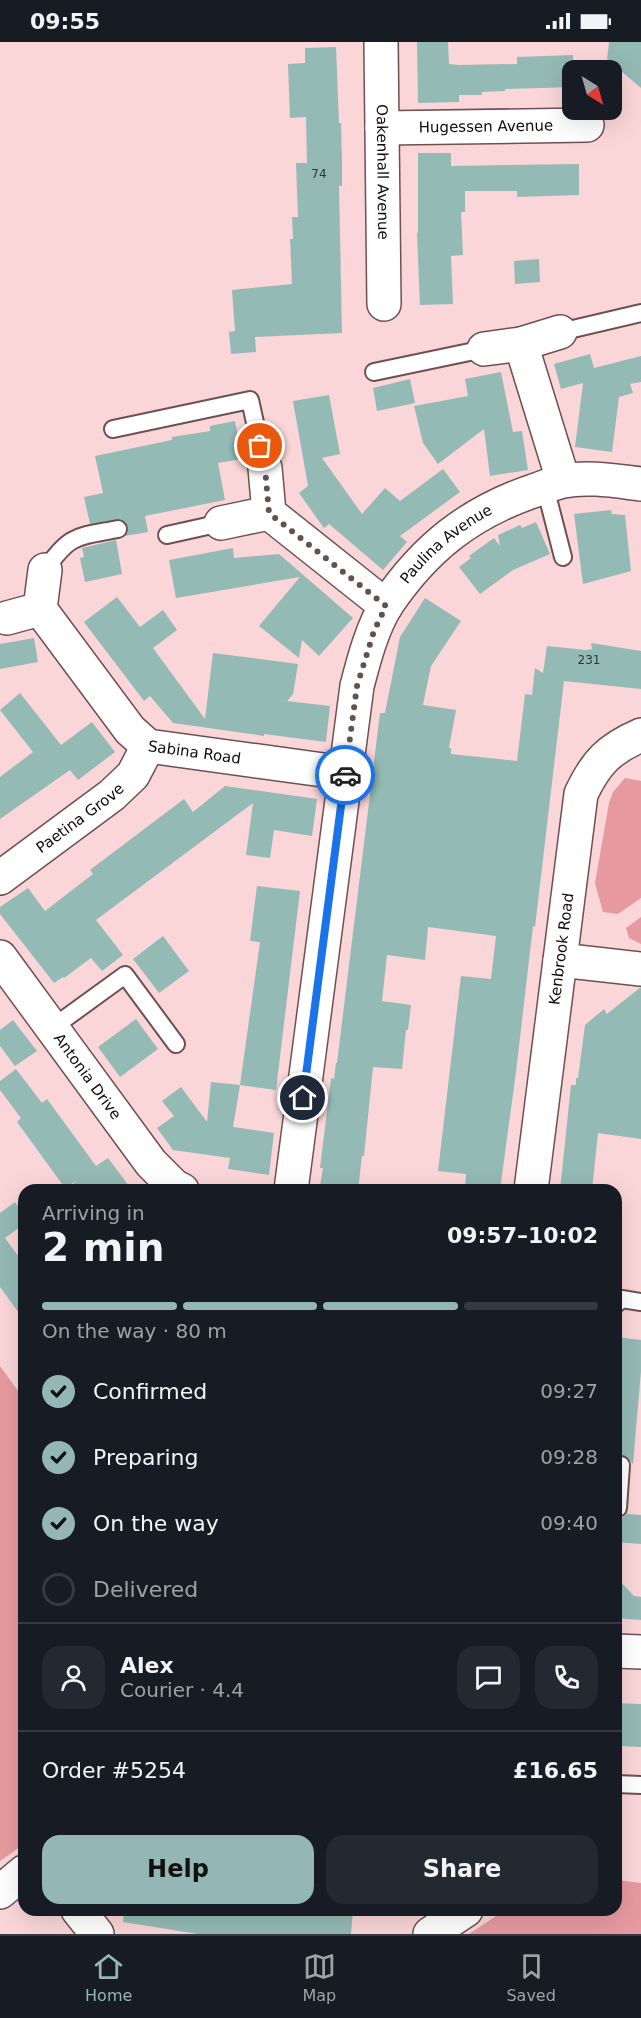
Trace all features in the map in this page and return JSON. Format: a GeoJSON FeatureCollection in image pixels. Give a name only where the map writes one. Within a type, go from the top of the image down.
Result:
{"type":"FeatureCollection","features":[{"type":"Feature","properties":{"kind":"street","name":"Oakenhall Avenue"},"geometry":{"type":"LineString","coordinates":[[381,42],[384,304]]}},
{"type":"Feature","properties":{"kind":"street","name":"Hugessen Avenue"},"geometry":{"type":"LineString","coordinates":[[382,128],[587,125]]}},
{"type":"Feature","properties":{"kind":"street"},"geometry":{"type":"LineString","coordinates":[[484,349],[521,344],[560,332]]}},
{"type":"Feature","properties":{"kind":"street"},"geometry":{"type":"LineString","coordinates":[[521,344],[554,484]]}},
{"type":"Feature","properties":{"kind":"street"},"geometry":{"type":"LineString","coordinates":[[265,468],[269,513],[386,606]]}},
{"type":"Feature","properties":{"kind":"street","name":"Paulina Avenue"},"geometry":{"type":"LineString","coordinates":[[292,1184],[357,686],[374,631],[386,606],[418,564],[448,535],[483,511],[554,484],[595,480],[641,484]]}},
{"type":"Feature","properties":{"kind":"street"},"geometry":{"type":"LineString","coordinates":[[221,523],[269,513]]}},
{"type":"Feature","properties":{"kind":"street"},"geometry":{"type":"LineString","coordinates":[[4,619],[40,609],[45,570]]}},
{"type":"Feature","properties":{"kind":"street","name":"Sabina Road"},"geometry":{"type":"LineString","coordinates":[[40,609],[130,730],[148,746],[345,773]]}},
{"type":"Feature","properties":{"kind":"street","name":"Kenbrook Road"},"geometry":{"type":"LineString","coordinates":[[532,1184],[581,794],[592,771],[608,754],[641,735]]}},
{"type":"Feature","properties":{"kind":"street","name":"Paetina Grove"},"geometry":{"type":"LineString","coordinates":[[0,878],[112,795],[133,774],[148,746]]}},
{"type":"Feature","properties":{"kind":"street"},"geometry":{"type":"LineString","coordinates":[[560,960],[641,969]]}},
{"type":"Feature","properties":{"kind":"street","name":"Antonia Drive"},"geometry":{"type":"LineString","coordinates":[[6,979],[52,1028],[151,1163],[172,1184]]}},
{"type":"Feature","properties":{"kind":"street"},"geometry":{"type":"LineString","coordinates":[[622,1651],[641,1652]]}},
{"type":"Feature","properties":{"kind":"street"},"geometry":{"type":"LineString","coordinates":[[0,1892],[18,1877]]}},
{"type":"Feature","properties":{"kind":"street"},"geometry":{"type":"LineString","coordinates":[[83,1916],[97,1934]]}},
{"type":"Feature","properties":{"kind":"street"},"geometry":{"type":"LineString","coordinates":[[430,1934],[457,1916]]}},
{"type":"Feature","properties":{"kind":"lane"},"geometry":{"type":"LineString","coordinates":[[560,332],[641,313]]}},
{"type":"Feature","properties":{"kind":"lane"},"geometry":{"type":"LineString","coordinates":[[374,372],[484,349]]}},
{"type":"Feature","properties":{"kind":"lane"},"geometry":{"type":"LineString","coordinates":[[113,429],[250,400],[265,468]]}},
{"type":"Feature","properties":{"kind":"lane"},"geometry":{"type":"LineString","coordinates":[[554,484],[562,556]]}},
{"type":"Feature","properties":{"kind":"lane"},"geometry":{"type":"LineString","coordinates":[[167,535],[221,523]]}},
{"type":"Feature","properties":{"kind":"lane"},"geometry":{"type":"LineString","coordinates":[[45,570],[60,549],[77,536],[118,529]]}},
{"type":"Feature","properties":{"kind":"lane"},"geometry":{"type":"LineString","coordinates":[[52,1028],[125,975],[176,1044]]}},
{"type":"Feature","properties":{"kind":"lane"},"geometry":{"type":"LineString","coordinates":[[622,1299],[641,1302]]}},
{"type":"Feature","properties":{"kind":"lane"},"geometry":{"type":"LineString","coordinates":[[622,1784],[641,1785]]}},
{"type":"Feature","properties":{"kind":"shaded area"},"geometry":{"type":"Polygon","coordinates":[[[625,778],[641,781],[641,898],[618,914],[603,912],[595,883],[609,803],[613,792],[625,778]]]}},
{"type":"Feature","properties":{"kind":"shaded area"},"geometry":{"type":"Polygon","coordinates":[[[641,917],[641,944],[629,938],[626,928],[641,917]]]}},
{"type":"Feature","properties":{"kind":"shaded area"},"geometry":{"type":"Polygon","coordinates":[[[0,1366],[18,1391],[18,1848],[0,1861],[0,1366]]]}},
{"type":"Feature","properties":{"kind":"shaded area"},"geometry":{"type":"Polygon","coordinates":[[[622,1881],[641,1883],[641,1934],[469,1934],[496,1916],[622,1916],[622,1881]]]}},
{"type":"Feature","properties":{"kind":"building"},"geometry":{"type":"Polygon","coordinates":[[[417,42],[448,42],[449,64],[459,65],[517,64],[517,57],[573,55],[573,60],[562,60],[562,87],[505,89],[505,91],[482,92],[482,95],[459,95],[459,102],[418,103],[417,42]]]}},
{"type":"Feature","properties":{"kind":"building"},"geometry":{"type":"Polygon","coordinates":[[[609,42],[641,42],[641,88],[622,72],[622,60],[607,59],[609,42]]]}},
{"type":"Feature","properties":{"kind":"building"},"geometry":{"type":"Polygon","coordinates":[[[336,47],[342,162],[342,186],[339,186],[342,333],[255,337],[256,352],[231,354],[229,332],[235,331],[232,290],[292,284],[290,239],[293,239],[292,217],[298,217],[296,163],[307,163],[306,117],[290,118],[288,64],[305,63],[305,48],[336,47]]]}},
{"type":"Feature","properties":{"kind":"building"},"geometry":{"type":"Polygon","coordinates":[[[418,153],[451,153],[451,166],[579,164],[579,195],[517,197],[517,191],[465,191],[465,212],[461,212],[463,255],[451,256],[453,304],[420,305],[417,233],[418,153]]]}},
{"type":"Feature","properties":{"kind":"building"},"geometry":{"type":"Polygon","coordinates":[[[539,259],[540,282],[515,284],[514,261],[539,259]]]}},
{"type":"Feature","properties":{"kind":"building"},"geometry":{"type":"Polygon","coordinates":[[[590,354],[594,368],[641,356],[641,382],[630,384],[633,393],[619,397],[612,452],[575,447],[583,383],[561,389],[554,364],[590,354]]]}},
{"type":"Feature","properties":{"kind":"building"},"geometry":{"type":"Polygon","coordinates":[[[501,372],[513,432],[522,431],[528,470],[490,476],[484,429],[438,464],[423,443],[414,406],[468,396],[465,379],[501,372]]]}},
{"type":"Feature","properties":{"kind":"building"},"geometry":{"type":"Polygon","coordinates":[[[410,379],[415,403],[377,411],[373,388],[410,379]]]}},
{"type":"Feature","properties":{"kind":"building"},"geometry":{"type":"Polygon","coordinates":[[[329,395],[340,454],[322,458],[362,514],[385,488],[400,501],[443,469],[460,492],[400,536],[407,542],[383,570],[329,524],[324,528],[299,493],[308,486],[293,401],[329,395]]]}},
{"type":"Feature","properties":{"kind":"building"},"geometry":{"type":"Polygon","coordinates":[[[235,421],[242,459],[218,463],[225,500],[145,516],[148,532],[125,536],[128,527],[121,519],[90,524],[84,497],[103,493],[95,456],[172,440],[172,437],[210,431],[210,426],[235,421]]]}},
{"type":"Feature","properties":{"kind":"building"},"geometry":{"type":"Polygon","coordinates":[[[611,510],[612,514],[625,515],[631,571],[583,584],[574,514],[611,510]]]}},
{"type":"Feature","properties":{"kind":"building"},"geometry":{"type":"Polygon","coordinates":[[[536,522],[550,554],[513,570],[480,594],[459,567],[471,558],[469,556],[494,538],[500,546],[498,535],[520,525],[522,528],[536,522]]]}},
{"type":"Feature","properties":{"kind":"building"},"geometry":{"type":"Polygon","coordinates":[[[116,540],[122,574],[85,582],[80,558],[84,557],[82,548],[116,540]]]}},
{"type":"Feature","properties":{"kind":"building"},"geometry":{"type":"Polygon","coordinates":[[[233,548],[234,558],[279,554],[353,618],[319,656],[302,640],[299,658],[259,626],[300,577],[176,598],[169,560],[233,548]]]}},
{"type":"Feature","properties":{"kind":"building"},"geometry":{"type":"Polygon","coordinates":[[[117,597],[140,627],[163,610],[177,630],[153,648],[205,719],[213,653],[298,664],[293,694],[287,701],[330,706],[326,742],[173,723],[150,696],[144,701],[84,622],[117,597]]]}},
{"type":"Feature","properties":{"kind":"building"},"geometry":{"type":"Polygon","coordinates":[[[425,598],[461,621],[431,666],[423,705],[456,710],[449,748],[451,748],[451,754],[517,761],[525,694],[532,695],[535,668],[543,673],[547,646],[586,650],[592,649],[591,643],[641,651],[641,689],[564,681],[535,927],[533,926],[501,1184],[465,1184],[466,1174],[438,1171],[461,976],[491,979],[496,936],[428,927],[425,960],[387,955],[382,1001],[411,1005],[408,1030],[406,1030],[402,1069],[373,1067],[364,1156],[362,1156],[359,1184],[320,1184],[323,1168],[320,1168],[331,1078],[334,1079],[337,1063],[380,713],[385,713],[400,637],[425,598]]]}},
{"type":"Feature","properties":{"kind":"building"},"geometry":{"type":"Polygon","coordinates":[[[34,638],[38,662],[0,669],[0,644],[34,638]]]}},
{"type":"Feature","properties":{"kind":"building"},"geometry":{"type":"Polygon","coordinates":[[[20,693],[61,745],[92,722],[115,752],[78,780],[70,770],[0,819],[0,777],[33,752],[0,710],[20,693]]]}},
{"type":"Feature","properties":{"kind":"building"},"geometry":{"type":"Polygon","coordinates":[[[225,786],[317,799],[312,836],[274,830],[270,858],[246,855],[253,803],[96,920],[123,955],[102,971],[91,958],[54,983],[0,914],[0,907],[28,888],[45,911],[93,874],[90,870],[184,799],[193,812],[225,786]]]}},
{"type":"Feature","properties":{"kind":"building"},"geometry":{"type":"Polygon","coordinates":[[[257,886],[300,891],[276,1090],[240,1085],[260,942],[250,941],[257,886]]]}},
{"type":"Feature","properties":{"kind":"building"},"geometry":{"type":"Polygon","coordinates":[[[163,936],[189,971],[159,993],[133,959],[163,936]]]}},
{"type":"Feature","properties":{"kind":"building"},"geometry":{"type":"Polygon","coordinates":[[[641,987],[641,1139],[598,1133],[593,1184],[561,1184],[571,1085],[576,1085],[576,1078],[578,1078],[585,1025],[604,1009],[607,1014],[641,987]]]}},
{"type":"Feature","properties":{"kind":"building"},"geometry":{"type":"Polygon","coordinates":[[[136,1019],[158,1049],[120,1077],[98,1047],[136,1019]]]}},
{"type":"Feature","properties":{"kind":"building"},"geometry":{"type":"Polygon","coordinates":[[[13,1020],[37,1051],[15,1066],[0,1046],[0,1030],[13,1020]]]}},
{"type":"Feature","properties":{"kind":"building"},"geometry":{"type":"Polygon","coordinates":[[[16,1069],[42,1103],[47,1099],[96,1166],[108,1158],[128,1184],[73,1184],[79,1179],[71,1184],[62,1184],[17,1122],[21,1118],[0,1090],[0,1081],[16,1069]]]}},
{"type":"Feature","properties":{"kind":"building"},"geometry":{"type":"Polygon","coordinates":[[[211,1082],[240,1085],[233,1127],[274,1133],[269,1175],[228,1169],[230,1158],[173,1150],[157,1128],[174,1116],[162,1101],[181,1087],[207,1122],[211,1082]]]}},
{"type":"Feature","properties":{"kind":"building"},"geometry":{"type":"Polygon","coordinates":[[[15,1202],[18,1206],[18,1228],[5,1238],[18,1256],[18,1312],[0,1287],[0,1213],[15,1202]]]}},
{"type":"Feature","properties":{"kind":"building"},"geometry":{"type":"Polygon","coordinates":[[[622,1338],[641,1340],[641,1371],[633,1464],[627,1457],[622,1456],[622,1338]]]}},
{"type":"Feature","properties":{"kind":"building"},"geometry":{"type":"Polygon","coordinates":[[[627,1514],[641,1515],[641,1544],[622,1542],[622,1518],[627,1514]]]}},
{"type":"Feature","properties":{"kind":"building"},"geometry":{"type":"Polygon","coordinates":[[[622,1583],[634,1596],[641,1597],[641,1620],[622,1618],[622,1583]]]}},
{"type":"Feature","properties":{"kind":"building"},"geometry":{"type":"Polygon","coordinates":[[[622,1703],[641,1704],[641,1747],[622,1746],[622,1703]]]}},
{"type":"Feature","properties":{"kind":"building"},"geometry":{"type":"Polygon","coordinates":[[[124,1916],[352,1916],[351,1934],[198,1934],[123,1922],[124,1916]]]}},
{"type":"Feature","properties":{"kind":"way so far"},"geometry":{"type":"LineString","coordinates":[[260,446],[265,468],[269,513],[386,606],[374,631],[357,686],[345,775]]}},
{"type":"Feature","properties":{"kind":"route"},"geometry":{"type":"LineString","coordinates":[[303,1098],[345,775]]}}]}
